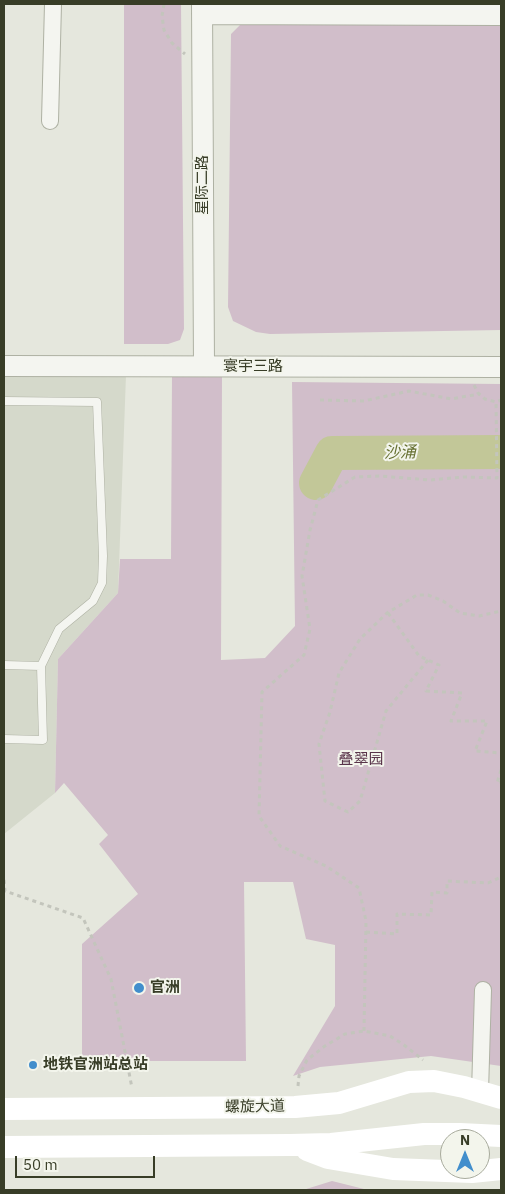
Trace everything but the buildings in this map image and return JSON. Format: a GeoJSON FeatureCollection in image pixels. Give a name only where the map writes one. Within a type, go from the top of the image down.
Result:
{"type":"FeatureCollection","features":[{"type":"Feature","properties":{"kind":"main road","name":"螺旋大道"},"geometry":{"type":"LineString","coordinates":[[4,1109],[295,1107],[339,1103],[409,1082],[434,1081],[501,1098]]}},
{"type":"Feature","properties":{"kind":"main road"},"geometry":{"type":"LineString","coordinates":[[4,1147],[331,1144],[424,1134],[501,1136]]}},
{"type":"Feature","properties":{"kind":"main road"},"geometry":{"type":"LineString","coordinates":[[290,1144],[328,1158],[394,1169],[472,1172],[501,1169]]}},
{"type":"Feature","properties":{"kind":"street"},"geometry":{"type":"LineString","coordinates":[[50,122],[53,4]]}},
{"type":"Feature","properties":{"kind":"street"},"geometry":{"type":"LineString","coordinates":[[202,9],[501,15]]}},
{"type":"Feature","properties":{"kind":"street","name":"星际二路"},"geometry":{"type":"LineString","coordinates":[[202,9],[204,366]]}},
{"type":"Feature","properties":{"kind":"street","name":"寰宇三路"},"geometry":{"type":"LineString","coordinates":[[4,366],[501,367]]}},
{"type":"Feature","properties":{"kind":"street"},"geometry":{"type":"LineString","coordinates":[[480,1092],[483,990]]}},
{"type":"Feature","properties":{"kind":"lane"},"geometry":{"type":"LineString","coordinates":[[4,401],[97,402],[103,556],[102,583],[93,601],[59,628],[41,666],[43,740],[4,739]]}},
{"type":"Feature","properties":{"kind":"lane"},"geometry":{"type":"LineString","coordinates":[[4,665],[41,666]]}},
{"type":"Feature","properties":{"kind":"path"},"geometry":{"type":"LineString","coordinates":[[164,4],[162,23],[167,37],[177,49],[190,56]]}},
{"type":"Feature","properties":{"kind":"path"},"geometry":{"type":"LineString","coordinates":[[472,367],[474,383],[479,394],[490,402],[501,400]]}},
{"type":"Feature","properties":{"kind":"path"},"geometry":{"type":"LineString","coordinates":[[320,400],[364,401],[409,391],[451,399],[479,394]]}},
{"type":"Feature","properties":{"kind":"path"},"geometry":{"type":"LineString","coordinates":[[364,1031],[366,921],[359,888],[326,866],[280,846],[259,816],[262,692],[304,655],[310,628],[302,576],[310,530],[318,500],[355,477],[380,476],[430,480],[463,477],[496,478],[496,402]]}},
{"type":"Feature","properties":{"kind":"path"},"geometry":{"type":"LineString","coordinates":[[428,660],[386,711],[360,801],[348,812],[325,801],[318,744],[330,712],[339,673],[360,639],[388,613],[417,595],[428,595],[443,601],[460,613],[479,616],[501,611]]}},
{"type":"Feature","properties":{"kind":"path"},"geometry":{"type":"LineString","coordinates":[[388,613],[419,656],[439,665],[426,691],[462,693],[451,721],[487,721],[475,751],[501,752]]}},
{"type":"Feature","properties":{"kind":"path"},"geometry":{"type":"LineString","coordinates":[[501,770],[497,783],[501,782]]}},
{"type":"Feature","properties":{"kind":"path"},"geometry":{"type":"LineString","coordinates":[[366,932],[397,934],[397,914],[431,915],[432,892],[447,893],[447,881],[488,883],[501,877]]}},
{"type":"Feature","properties":{"kind":"path"},"geometry":{"type":"LineString","coordinates":[[4,880],[5,891],[83,918],[111,979],[135,1108]]}},
{"type":"Feature","properties":{"kind":"path"},"geometry":{"type":"LineString","coordinates":[[295,1107],[299,1076],[307,1060],[324,1046],[345,1034],[364,1031],[390,1036],[425,1062],[434,1081]]}},
{"type":"Feature","properties":{"kind":"shaded area"},"geometry":{"type":"Polygon","coordinates":[[[126,375],[118,593],[58,659],[55,793],[4,834],[4,376],[126,375]]]}},
{"type":"Feature","properties":{"kind":"green space"},"geometry":{"type":"Polygon","coordinates":[[[124,4],[181,4],[184,329],[180,340],[168,344],[124,344],[124,4]]]}},
{"type":"Feature","properties":{"kind":"green space"},"geometry":{"type":"Polygon","coordinates":[[[254,20],[501,22],[501,330],[270,334],[256,332],[233,321],[228,307],[231,34],[240,25],[254,20]]]}},
{"type":"Feature","properties":{"kind":"green space","name":"叠翠园"},"geometry":{"type":"Polygon","coordinates":[[[172,375],[222,375],[221,660],[265,658],[295,626],[292,382],[501,384],[501,1066],[431,1056],[320,1067],[293,1076],[335,1006],[335,945],[306,939],[293,882],[244,882],[246,1061],[82,1061],[82,944],[138,894],[99,844],[108,835],[64,783],[55,793],[58,659],[118,593],[120,559],[171,559],[172,375]]]}},
{"type":"Feature","properties":{"kind":"green space"},"geometry":{"type":"Polygon","coordinates":[[[332,1181],[368,1190],[303,1190],[332,1181]]]}},
{"type":"Feature","properties":{"kind":"waterway","name":"沙涌"},"geometry":{"type":"LineString","coordinates":[[316,483],[332,453],[501,452]]}},
{"type":"Feature","properties":{"kind":"place","name":"官洲"},"geometry":{"type":"Point","coordinates":[139,988]}},
{"type":"Feature","properties":{"kind":"place","name":"地铁官洲站总站"},"geometry":{"type":"Point","coordinates":[33,1065]}}]}
